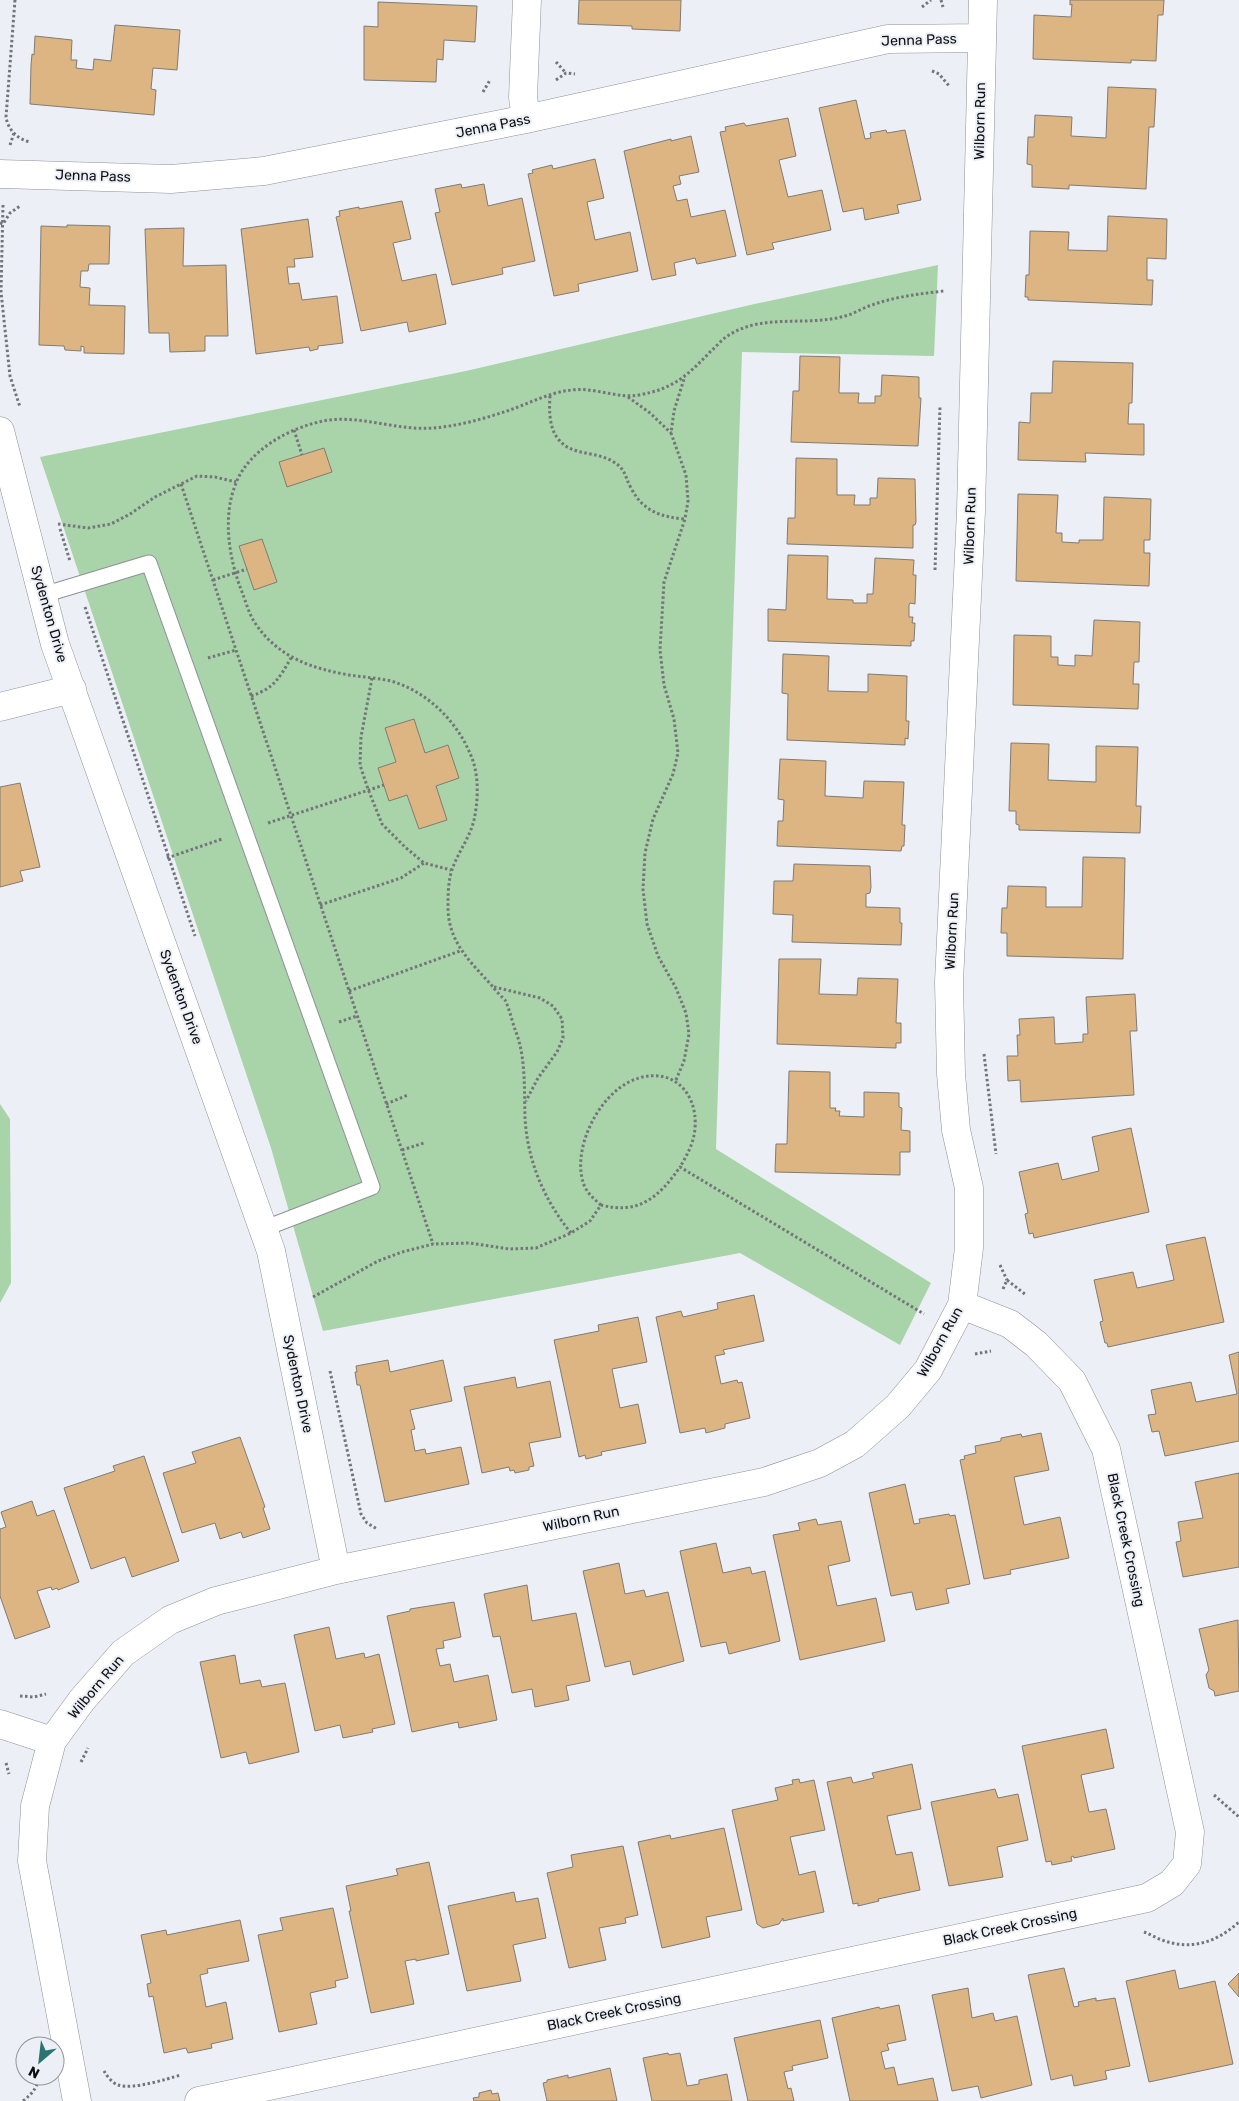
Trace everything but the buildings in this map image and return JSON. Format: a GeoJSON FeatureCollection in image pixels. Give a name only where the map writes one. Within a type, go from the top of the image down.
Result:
{"type":"FeatureCollection","features":[{"type":"Feature","properties":{"kind":"street"},"geometry":{"type":"LineString","coordinates":[[525,108],[527,0]]}},
{"type":"Feature","properties":{"kind":"street","name":"Wilborn Run"},"geometry":{"type":"LineString","coordinates":[[77,2101],[32,1861],[35,1806],[52,1741],[82,1700],[123,1653],[170,1620],[216,1600],[336,1570],[764,1482],[820,1463],[855,1444],[898,1406],[928,1370],[962,1306],[969,1248],[969,1188],[956,1130],[951,1074],[949,982],[971,510],[983,0]]}},
{"type":"Feature","properties":{"kind":"street","name":"Jenna Pass"},"geometry":{"type":"LineString","coordinates":[[2,174],[171,179],[264,171],[525,108],[888,38],[982,38]]}},
{"type":"Feature","properties":{"kind":"street","name":"Sydenton Drive"},"geometry":{"type":"LineString","coordinates":[[0,431],[56,644],[271,1251],[336,1570]]}},
{"type":"Feature","properties":{"kind":"street"},"geometry":{"type":"LineString","coordinates":[[0,707],[72,689]]}},
{"type":"Feature","properties":{"kind":"street","name":"Black Creek Crossing"},"geometry":{"type":"LineString","coordinates":[[199,2101],[1146,1898],[1172,1883],[1187,1864],[1190,1832],[1106,1449],[1072,1381],[1036,1344],[1010,1324],[962,1306]]}},
{"type":"Feature","properties":{"kind":"street"},"geometry":{"type":"LineString","coordinates":[[0,1724],[52,1741]]}},
{"type":"Feature","properties":{"kind":"lane"},"geometry":{"type":"LineString","coordinates":[[43,594],[149,563],[372,1187],[263,1229]]}},
{"type":"Feature","properties":{"kind":"path"},"geometry":{"type":"LineString","coordinates":[[16,0],[6,117],[8,126],[14,133],[26,141],[34,142]]}},
{"type":"Feature","properties":{"kind":"path"},"geometry":{"type":"LineString","coordinates":[[913,7],[922,7],[931,0]]}},
{"type":"Feature","properties":{"kind":"path"},"geometry":{"type":"LineString","coordinates":[[940,0],[954,39],[950,97]]}},
{"type":"Feature","properties":{"kind":"path"},"geometry":{"type":"LineString","coordinates":[[478,96],[483,92],[506,99],[525,108],[566,73],[580,75]]}},
{"type":"Feature","properties":{"kind":"path"},"geometry":{"type":"LineString","coordinates":[[14,133],[2,174],[0,292],[10,376],[21,411]]}},
{"type":"Feature","properties":{"kind":"path"},"geometry":{"type":"LineString","coordinates":[[628,397],[663,389],[684,379],[727,336],[750,326],[780,321],[828,319],[846,316],[870,305],[907,295],[944,291],[943,301]]}},
{"type":"Feature","properties":{"kind":"path"},"geometry":{"type":"LineString","coordinates":[[676,1080],[684,1061],[689,1034],[686,1013],[676,988],[658,956],[647,924],[643,889],[645,853],[651,828],[673,774],[678,753],[674,719],[663,676],[660,650],[660,614],[664,582],[685,520],[688,501],[686,474],[672,433],[674,410],[684,379]]}},
{"type":"Feature","properties":{"kind":"path"},"geometry":{"type":"LineString","coordinates":[[571,1233],[555,1213],[542,1190],[525,1122],[525,1080],[519,1041],[504,999],[460,951],[448,915],[451,870],[474,821],[477,789],[475,767],[466,744],[444,713],[427,699],[407,688],[390,681],[317,667],[291,658],[275,646],[254,621],[234,573],[229,542],[230,510],[236,482],[252,459],[271,442],[294,430],[323,421],[351,419],[392,426],[430,428],[468,422],[506,412],[570,390],[599,390],[628,397],[650,413],[672,433]]}},
{"type":"Feature","properties":{"kind":"path"},"geometry":{"type":"LineString","coordinates":[[550,396],[549,411],[554,434],[559,441],[566,447],[579,452],[603,456],[615,463],[625,472],[631,488],[642,503],[666,518],[685,520]]}},
{"type":"Feature","properties":{"kind":"path"},"geometry":{"type":"LineString","coordinates":[[934,580],[940,400]]}},
{"type":"Feature","properties":{"kind":"path"},"geometry":{"type":"LineString","coordinates":[[294,430],[302,455]]}},
{"type":"Feature","properties":{"kind":"path"},"geometry":{"type":"LineString","coordinates":[[58,524],[88,528],[111,524],[130,514],[154,497],[197,476],[215,477],[236,482]]}},
{"type":"Feature","properties":{"kind":"path"},"geometry":{"type":"LineString","coordinates":[[181,484],[433,1244]]}},
{"type":"Feature","properties":{"kind":"path"},"geometry":{"type":"LineString","coordinates":[[56,515],[196,941]]}},
{"type":"Feature","properties":{"kind":"path"},"geometry":{"type":"LineString","coordinates":[[213,580],[247,568]]}},
{"type":"Feature","properties":{"kind":"path"},"geometry":{"type":"LineString","coordinates":[[251,696],[266,691],[276,682],[291,658]]}},
{"type":"Feature","properties":{"kind":"path"},"geometry":{"type":"LineString","coordinates":[[372,678],[361,738],[360,765],[382,824],[424,863],[451,870]]}},
{"type":"Feature","properties":{"kind":"path"},"geometry":{"type":"LineString","coordinates":[[135,868],[291,814],[384,785]]}},
{"type":"Feature","properties":{"kind":"path"},"geometry":{"type":"LineString","coordinates":[[320,905],[401,878],[424,863]]}},
{"type":"Feature","properties":{"kind":"path"},"geometry":{"type":"LineString","coordinates":[[349,991],[460,951]]}},
{"type":"Feature","properties":{"kind":"path"},"geometry":{"type":"LineString","coordinates":[[493,987],[540,998],[553,1006],[562,1019],[563,1038],[557,1052],[538,1078],[525,1102]]}},
{"type":"Feature","properties":{"kind":"path"},"geometry":{"type":"LineString","coordinates":[[660,1076],[676,1080],[691,1099],[695,1111],[695,1130],[692,1144],[680,1167],[670,1182],[654,1198],[630,1208],[614,1209],[601,1205],[590,1195],[584,1184],[580,1160],[584,1138],[596,1114],[616,1092],[631,1081],[645,1077],[660,1076]]}},
{"type":"Feature","properties":{"kind":"path"},"geometry":{"type":"LineString","coordinates":[[386,1104],[408,1095]]}},
{"type":"Feature","properties":{"kind":"path"},"geometry":{"type":"LineString","coordinates":[[402,1150],[424,1143]]}},
{"type":"Feature","properties":{"kind":"path"},"geometry":{"type":"LineString","coordinates":[[680,1167],[924,1314]]}},
{"type":"Feature","properties":{"kind":"path"},"geometry":{"type":"LineString","coordinates":[[313,1297],[378,1261],[402,1252],[433,1244],[470,1243],[509,1249],[536,1248],[571,1233],[590,1220],[601,1205]]}},
{"type":"Feature","properties":{"kind":"path"},"geometry":{"type":"LineString","coordinates":[[969,1360],[974,1354],[1007,1280],[1030,1298]]}},
{"type":"Feature","properties":{"kind":"path"},"geometry":{"type":"LineString","coordinates":[[311,1288],[315,1306]]}},
{"type":"Feature","properties":{"kind":"path"},"geometry":{"type":"LineString","coordinates":[[920,1321],[927,1306]]}},
{"type":"Feature","properties":{"kind":"path"},"geometry":{"type":"LineString","coordinates":[[974,1354],[991,1351],[998,1353]]}},
{"type":"Feature","properties":{"kind":"path"},"geometry":{"type":"LineString","coordinates":[[329,1368],[361,1514],[367,1523],[379,1530],[330,1542]]}},
{"type":"Feature","properties":{"kind":"path"},"geometry":{"type":"LineString","coordinates":[[14,1695],[34,1697],[43,1695],[52,1689]]}},
{"type":"Feature","properties":{"kind":"path"},"geometry":{"type":"LineString","coordinates":[[80,1764],[92,1740]]}},
{"type":"Feature","properties":{"kind":"path"},"geometry":{"type":"LineString","coordinates":[[1212,1786],[1214,1795],[1239,1817]]}},
{"type":"Feature","properties":{"kind":"path"},"geometry":{"type":"LineString","coordinates":[[100,2065],[108,2077],[118,2085],[135,2085],[183,2075]]}},
{"type":"Feature","properties":{"kind":"path"},"geometry":{"type":"LineString","coordinates":[[23,2101],[32,2094],[36,2086]]}},
{"type":"Feature","properties":{"kind":"green space"},"geometry":{"type":"Polygon","coordinates":[[[938,265],[934,356],[742,352],[716,1149],[931,1283],[900,1345],[740,1253],[323,1331],[271,1148],[40,457],[466,371],[750,305],[938,265]]]}},
{"type":"Feature","properties":{"kind":"green space"},"geometry":{"type":"Polygon","coordinates":[[[0,1104],[10,1119],[11,1283],[0,1303],[0,1104]]]}}]}
